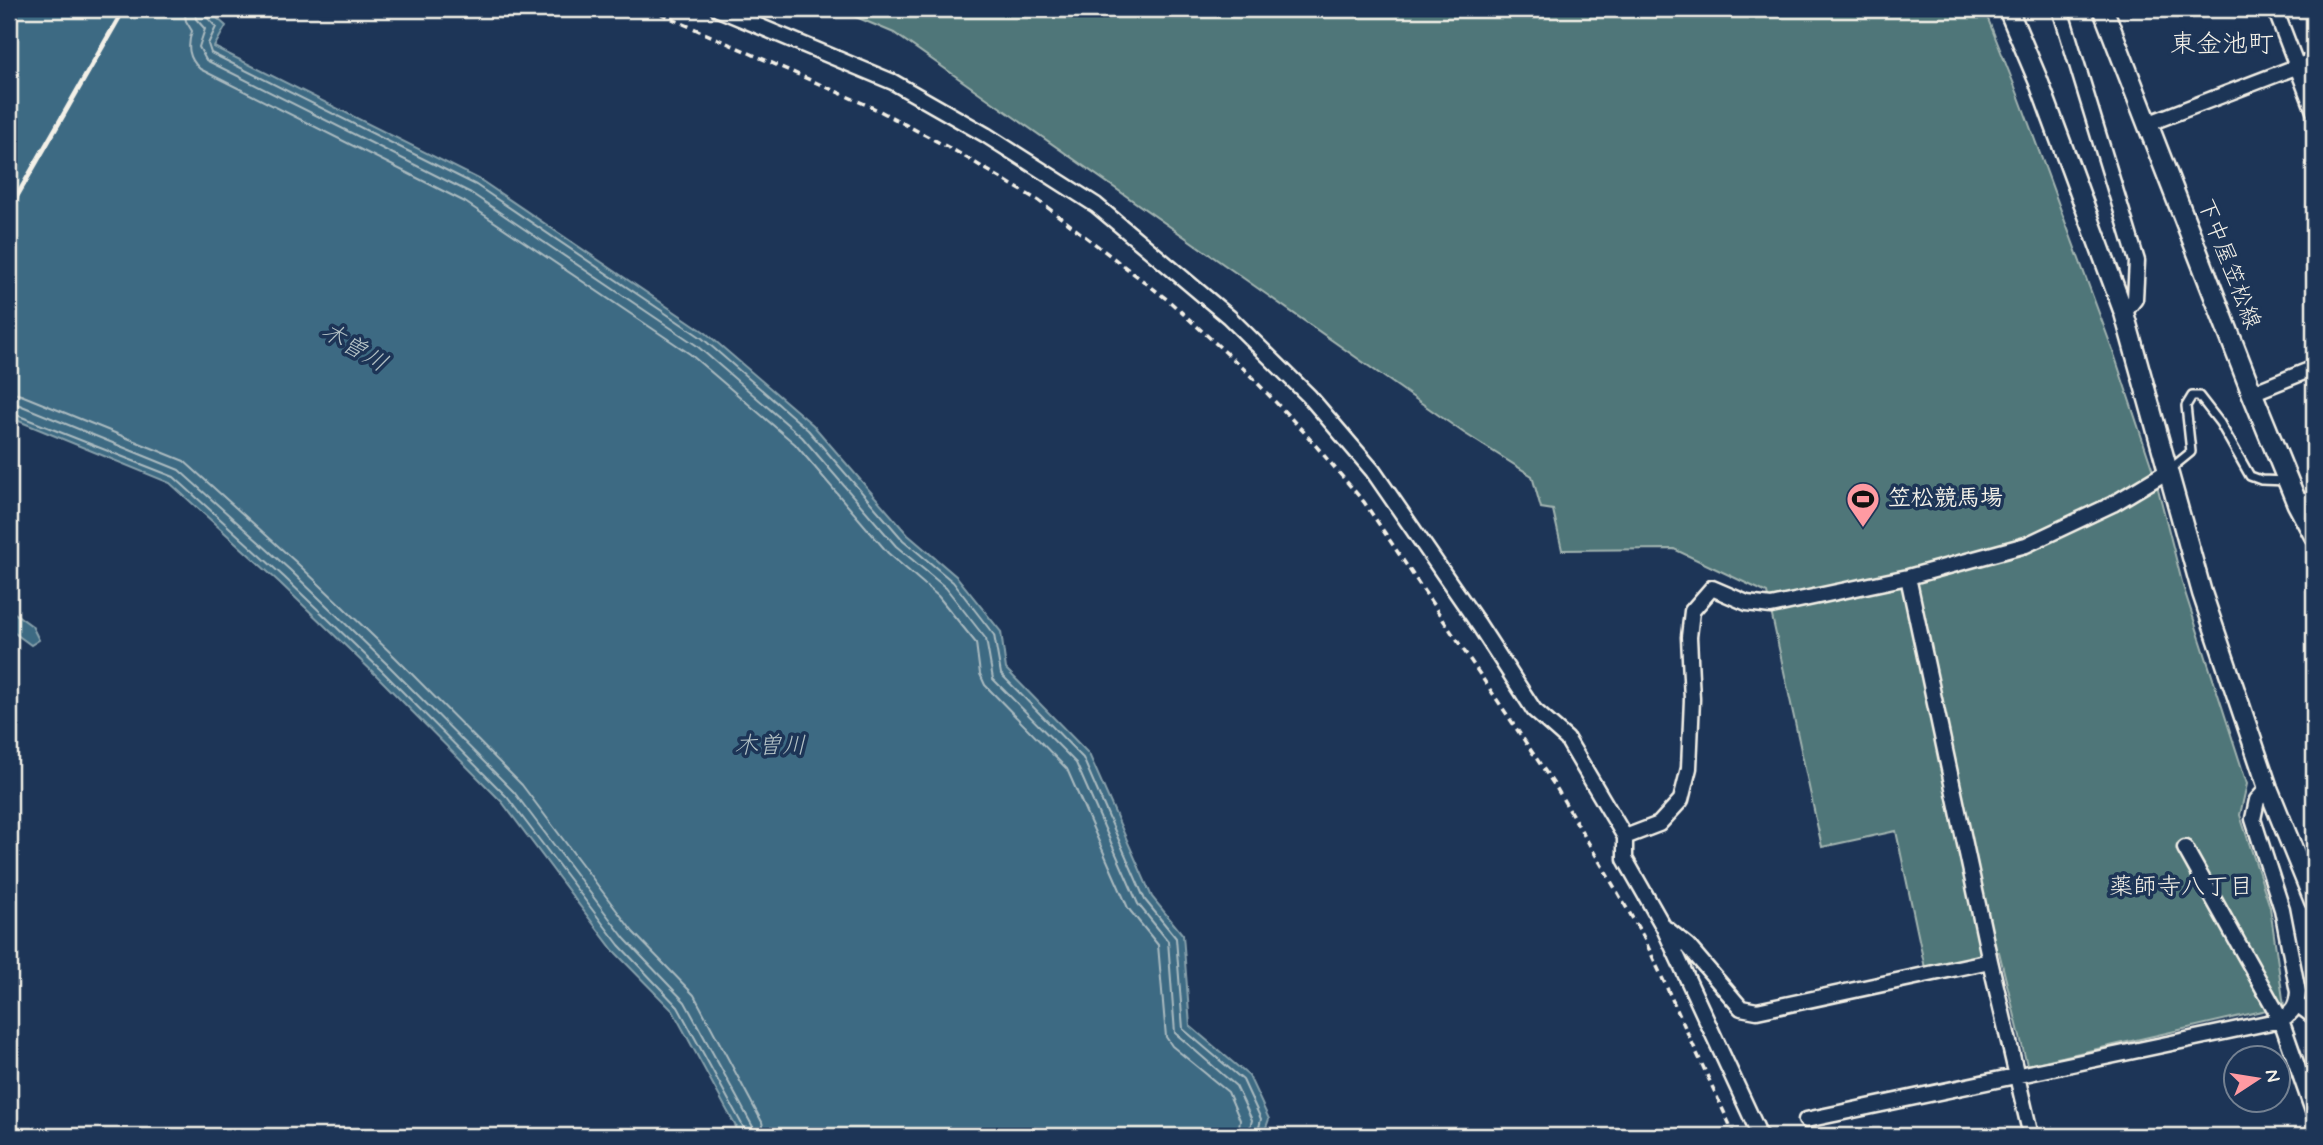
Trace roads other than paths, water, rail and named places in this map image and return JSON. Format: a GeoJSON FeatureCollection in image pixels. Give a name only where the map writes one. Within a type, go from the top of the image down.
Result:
{"type":"FeatureCollection","features":[{"type":"Feature","properties":{"kind":"main road","name":"下中屋笠松線"},"geometry":{"type":"LineString","coordinates":[[2103,9],[2252,393],[2288,481],[2305,501],[2314,535]]}},
{"type":"Feature","properties":{"kind":"street"},"geometry":{"type":"LineString","coordinates":[[718,9],[893,82],[986,135],[1096,205],[1229,317],[1309,396],[1373,471],[1534,710],[1567,739],[1625,837],[1625,859],[1663,926],[1760,1136]]}},
{"type":"Feature","properties":{"kind":"street"},"geometry":{"type":"LineString","coordinates":[[2008,9],[2038,80],[2124,313],[2202,593],[2268,788],[2314,901]]}},
{"type":"Feature","properties":{"kind":"street"},"geometry":{"type":"LineString","coordinates":[[2060,9],[2137,261],[2135,299],[2124,313]]}},
{"type":"Feature","properties":{"kind":"street"},"geometry":{"type":"LineString","coordinates":[[2275,9],[2314,111]]}},
{"type":"Feature","properties":{"kind":"street"},"geometry":{"type":"LineString","coordinates":[[2147,124],[2314,60]]}},
{"type":"Feature","properties":{"kind":"street"},"geometry":{"type":"LineString","coordinates":[[2252,393],[2314,368]]}},
{"type":"Feature","properties":{"kind":"street"},"geometry":{"type":"LineString","coordinates":[[1625,837],[1659,824],[1681,800],[1689,768],[1692,699],[1689,637],[1692,611],[1712,588],[1747,603],[1771,606],[1908,577],[2026,545],[2113,504],[2168,471]]}},
{"type":"Feature","properties":{"kind":"street"},"geometry":{"type":"LineString","coordinates":[[1908,577],[1990,961],[2031,1136]]}},
{"type":"Feature","properties":{"kind":"street"},"geometry":{"type":"LineString","coordinates":[[1806,1120],[2281,1020],[2292,1012],[2297,1004],[2298,992],[2282,909],[2253,818],[2257,800],[2268,788]]}},
{"type":"Feature","properties":{"kind":"street"},"geometry":{"type":"LineString","coordinates":[[2185,848],[2281,1020],[2314,1114]]}},
{"type":"Feature","properties":{"kind":"street"},"geometry":{"type":"LineString","coordinates":[[1663,926],[1688,946],[1741,1007],[1757,1011],[1990,961]]}},
{"type":"Feature","properties":{"kind":"street"},"geometry":{"type":"LineString","coordinates":[[2297,1004],[2314,1017]]}},
{"type":"Feature","properties":{"kind":"lane"},"geometry":{"type":"LineString","coordinates":[[2168,471],[2191,452],[2186,406],[2192,396],[2199,396],[2220,423],[2250,476],[2260,480],[2288,481]]}},
{"type":"Feature","properties":{"kind":"water","name":"木曽川"},"geometry":{"type":"Polygon","coordinates":[[[9,9],[207,9],[226,26],[214,47],[479,179],[706,333],[813,425],[908,535],[957,577],[1001,632],[1006,669],[1089,754],[1152,897],[1183,935],[1190,1026],[1249,1076],[1269,1119],[1263,1136],[741,1136],[673,1011],[613,950],[502,802],[377,676],[170,483],[9,417],[9,9]]]}},
{"type":"Feature","properties":{"kind":"water"},"geometry":{"type":"Polygon","coordinates":[[[9,609],[32,626],[39,640],[31,645],[9,629],[9,609]]]}},
{"type":"Feature","properties":{"kind":"railway"},"geometry":{"type":"LineString","coordinates":[[9,210],[124,9]]}},
{"type":"Feature","properties":{"kind":"place","name":"笠松競馬場"},"geometry":{"type":"Point","coordinates":[1863,529]}},
{"type":"Feature","properties":{"kind":"district","name":"東金池町"},"geometry":{"type":"Point","coordinates":[2222,45]}},
{"type":"Feature","properties":{"kind":"district","name":"薬師寺八丁目"},"geometry":{"type":"Point","coordinates":[2181,887]}}]}
